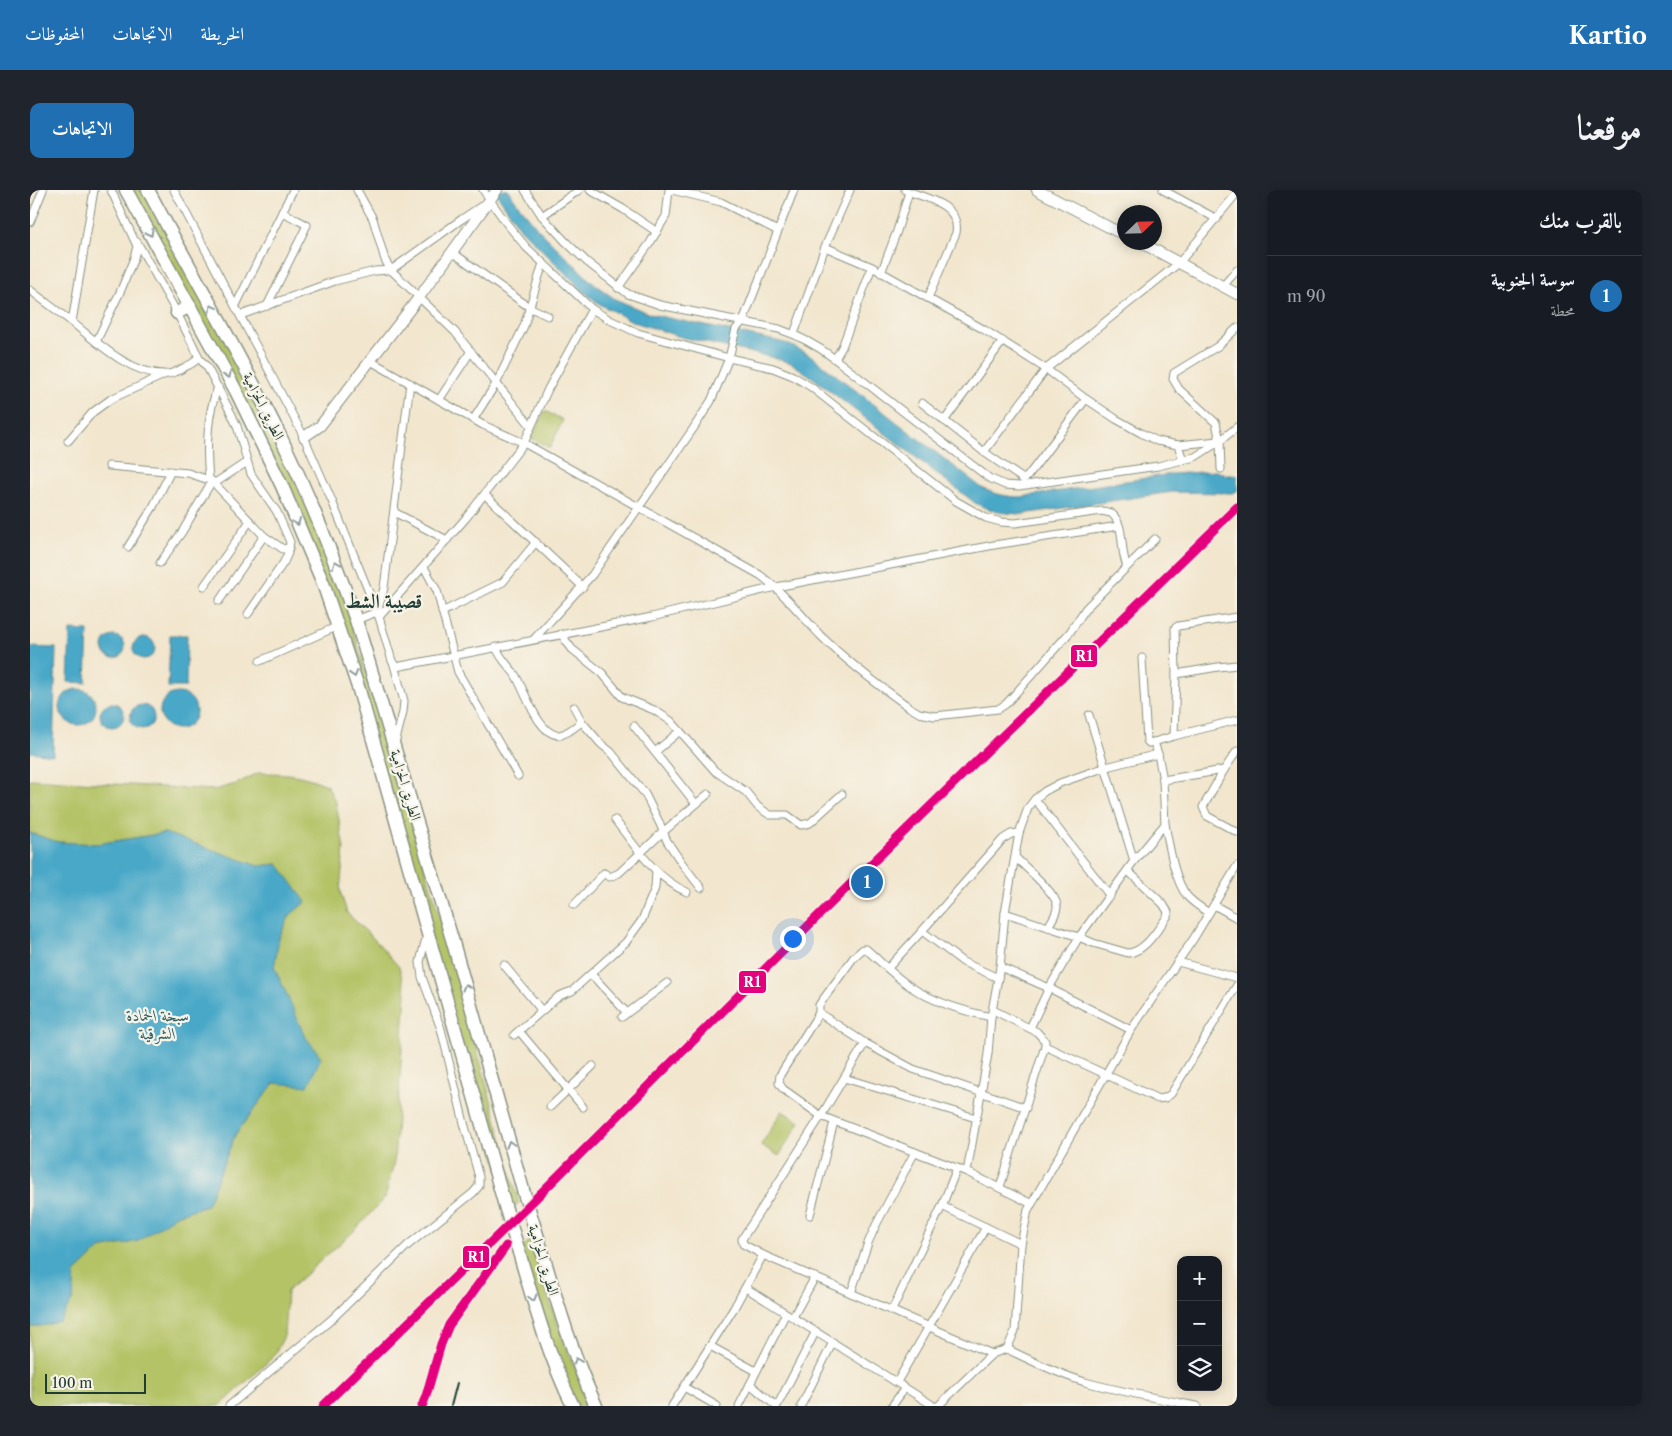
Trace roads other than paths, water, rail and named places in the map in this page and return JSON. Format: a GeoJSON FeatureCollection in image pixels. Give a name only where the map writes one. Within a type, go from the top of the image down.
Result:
{"type":"FeatureCollection","features":[{"type":"Feature","properties":{"kind":"highway","name":"الطريق الحزامية"},"geometry":{"type":"LineString","coordinates":[[126,190],[222,365],[274,470],[323,583],[361,700],[538,1319],[573,1406]]}},
{"type":"Feature","properties":{"kind":"highway","name":"الطريق الحزامية"},"geometry":{"type":"LineString","coordinates":[[148,190],[237,352],[281,438],[317,519],[356,620],[452,939],[558,1306],[580,1373],[596,1406]]}},
{"type":"Feature","properties":{"kind":"highway"},"geometry":{"type":"LineString","coordinates":[[177,313],[190,306]]}},
{"type":"Feature","properties":{"kind":"street"},"geometry":{"type":"LineString","coordinates":[[30,222],[43,190]]}},
{"type":"Feature","properties":{"kind":"street"},"geometry":{"type":"LineString","coordinates":[[72,322],[94,190]]}},
{"type":"Feature","properties":{"kind":"street"},"geometry":{"type":"LineString","coordinates":[[111,190],[137,242],[177,313],[198,357],[218,386],[237,426],[247,462],[255,481],[274,508],[291,544],[287,550],[288,553],[284,562],[248,614]]}},
{"type":"Feature","properties":{"kind":"street"},"geometry":{"type":"LineString","coordinates":[[174,190],[304,437],[378,615],[404,701],[394,746]]}},
{"type":"Feature","properties":{"kind":"street"},"geometry":{"type":"LineString","coordinates":[[236,305],[293,190]]}},
{"type":"Feature","properties":{"kind":"street"},"geometry":{"type":"LineString","coordinates":[[357,190],[373,219],[385,260],[391,270],[420,296],[455,332],[531,426]]}},
{"type":"Feature","properties":{"kind":"street"},"geometry":{"type":"LineString","coordinates":[[483,190],[492,196],[515,236],[592,309],[610,320],[638,333],[773,368],[793,376],[811,387],[956,501],[986,518],[1015,523],[1106,511],[1114,516],[1119,526],[1123,557],[1127,566]]}},
{"type":"Feature","properties":{"kind":"street"},"geometry":{"type":"LineString","coordinates":[[525,190],[542,216],[587,262],[618,288],[628,294],[660,305],[743,321],[794,334],[819,347],[836,359],[989,478],[1005,485],[1019,486],[1158,466],[1183,460],[1195,457],[1220,441],[1237,427]]}},
{"type":"Feature","properties":{"kind":"street"},"geometry":{"type":"LineString","coordinates":[[542,216],[580,190]]}},
{"type":"Feature","properties":{"kind":"street"},"geometry":{"type":"LineString","coordinates":[[590,190],[657,232]]}},
{"type":"Feature","properties":{"kind":"street"},"geometry":{"type":"LineString","coordinates":[[618,288],[657,232],[667,213],[670,190],[721,202],[778,231]]}},
{"type":"Feature","properties":{"kind":"street"},"geometry":{"type":"LineString","coordinates":[[534,639],[583,587],[620,536],[711,400],[730,358],[736,329],[743,321],[794,190]]}},
{"type":"Feature","properties":{"kind":"street"},"geometry":{"type":"LineString","coordinates":[[794,334],[825,247],[850,190]]}},
{"type":"Feature","properties":{"kind":"street"},"geometry":{"type":"LineString","coordinates":[[1037,190],[1117,231]]}},
{"type":"Feature","properties":{"kind":"street"},"geometry":{"type":"LineString","coordinates":[[1163,190],[1217,219]]}},
{"type":"Feature","properties":{"kind":"street"},"geometry":{"type":"LineString","coordinates":[[881,273],[897,231],[907,191],[942,205],[955,217],[957,224],[956,233],[928,298]]}},
{"type":"Feature","properties":{"kind":"street"},"geometry":{"type":"LineString","coordinates":[[984,452],[1046,368],[1179,263],[1237,193]]}},
{"type":"Feature","properties":{"kind":"street"},"geometry":{"type":"LineString","coordinates":[[241,315],[335,281],[375,271],[391,270],[492,196]]}},
{"type":"Feature","properties":{"kind":"street"},"geometry":{"type":"LineString","coordinates":[[304,437],[320,426],[420,296],[492,196]]}},
{"type":"Feature","properties":{"kind":"street"},"geometry":{"type":"LineString","coordinates":[[266,306],[307,224],[282,212]]}},
{"type":"Feature","properties":{"kind":"street"},"geometry":{"type":"LineString","coordinates":[[96,342],[121,290],[134,258],[137,242]]}},
{"type":"Feature","properties":{"kind":"street"},"geometry":{"type":"LineString","coordinates":[[825,247],[872,267],[1003,341],[1046,368],[1086,399],[1141,433],[1158,441],[1178,445],[1220,441]]}},
{"type":"Feature","properties":{"kind":"street"},"geometry":{"type":"LineString","coordinates":[[1155,250],[1237,294]]}},
{"type":"Feature","properties":{"kind":"street"},"geometry":{"type":"LineString","coordinates":[[452,252],[529,306],[548,316]]}},
{"type":"Feature","properties":{"kind":"street"},"geometry":{"type":"LineString","coordinates":[[473,420],[497,382],[524,326],[543,263]]}},
{"type":"Feature","properties":{"kind":"street"},"geometry":{"type":"LineString","coordinates":[[836,359],[872,267]]}},
{"type":"Feature","properties":{"kind":"street"},"geometry":{"type":"LineString","coordinates":[[1222,287],[1237,270]]}},
{"type":"Feature","properties":{"kind":"street"},"geometry":{"type":"LineString","coordinates":[[30,290],[96,342],[138,368],[155,374],[174,373],[192,364],[198,357]]}},
{"type":"Feature","properties":{"kind":"street"},"geometry":{"type":"LineString","coordinates":[[356,620],[378,615],[424,567],[485,495],[524,443],[548,389],[592,309]]}},
{"type":"Feature","properties":{"kind":"street"},"geometry":{"type":"LineString","coordinates":[[1221,469],[1220,441],[1216,423],[1179,389],[1173,376],[1174,373],[1225,340],[1237,328]]}},
{"type":"Feature","properties":{"kind":"street"},"geometry":{"type":"LineString","coordinates":[[944,421],[1003,341]]}},
{"type":"Feature","properties":{"kind":"street"},"geometry":{"type":"LineString","coordinates":[[439,400],[471,351]]}},
{"type":"Feature","properties":{"kind":"street"},"geometry":{"type":"LineString","coordinates":[[369,360],[473,420],[524,443],[638,508],[723,552],[760,574],[776,587],[820,635],[864,674],[919,713],[935,716],[998,708],[1006,704],[1070,632],[1086,608],[1155,539]]}},
{"type":"Feature","properties":{"kind":"street"},"geometry":{"type":"LineString","coordinates":[[68,442],[93,412],[111,399],[164,374]]}},
{"type":"Feature","properties":{"kind":"street"},"geometry":{"type":"LineString","coordinates":[[378,615],[384,588],[410,383]]}},
{"type":"Feature","properties":{"kind":"street"},"geometry":{"type":"LineString","coordinates":[[212,481],[207,448],[208,428],[218,386]]}},
{"type":"Feature","properties":{"kind":"street"},"geometry":{"type":"LineString","coordinates":[[922,403],[984,452],[1021,479],[1024,479],[1086,399]]}},
{"type":"Feature","properties":{"kind":"street"},"geometry":{"type":"LineString","coordinates":[[1178,445],[1183,460]]}},
{"type":"Feature","properties":{"kind":"street"},"geometry":{"type":"LineString","coordinates":[[160,563],[182,532],[212,481],[247,462]]}},
{"type":"Feature","properties":{"kind":"street"},"geometry":{"type":"LineString","coordinates":[[109,466],[188,474],[212,481],[264,536],[287,550]]}},
{"type":"Feature","properties":{"kind":"street"},"geometry":{"type":"LineString","coordinates":[[128,547],[153,507],[171,472]]}},
{"type":"Feature","properties":{"kind":"street"},"geometry":{"type":"LineString","coordinates":[[485,495],[583,587]]}},
{"type":"Feature","properties":{"kind":"street"},"geometry":{"type":"LineString","coordinates":[[394,512],[447,540]]}},
{"type":"Feature","properties":{"kind":"street"},"geometry":{"type":"LineString","coordinates":[[204,586],[250,521]]}},
{"type":"Feature","properties":{"kind":"street"},"geometry":{"type":"LineString","coordinates":[[394,665],[398,667],[453,656],[652,616],[776,587],[994,545],[1119,526]]}},
{"type":"Feature","properties":{"kind":"street"},"geometry":{"type":"LineString","coordinates":[[219,601],[264,536]]}},
{"type":"Feature","properties":{"kind":"street"},"geometry":{"type":"LineString","coordinates":[[442,612],[503,582],[536,542]]}},
{"type":"Feature","properties":{"kind":"street"},"geometry":{"type":"LineString","coordinates":[[424,567],[437,591],[458,672],[518,776]]}},
{"type":"Feature","properties":{"kind":"street"},"geometry":{"type":"LineString","coordinates":[[1174,736],[1176,626],[1237,617]]}},
{"type":"Feature","properties":{"kind":"street"},"geometry":{"type":"LineString","coordinates":[[260,660],[338,626]]}},
{"type":"Feature","properties":{"kind":"street"},"geometry":{"type":"LineString","coordinates":[[561,634],[572,649],[602,672],[622,697],[654,710],[671,721],[715,771],[746,792],[758,807],[770,815],[787,815],[801,825],[806,825],[842,794]]}},
{"type":"Feature","properties":{"kind":"street"},"geometry":{"type":"LineString","coordinates":[[496,647],[500,656],[514,673],[536,718],[551,732],[558,735],[568,732],[582,722]]}},
{"type":"Feature","properties":{"kind":"street"},"geometry":{"type":"LineString","coordinates":[[1142,658],[1148,743],[1237,720]]}},
{"type":"Feature","properties":{"kind":"street"},"geometry":{"type":"LineString","coordinates":[[1176,674],[1237,665]]}},
{"type":"Feature","properties":{"kind":"street"},"geometry":{"type":"LineString","coordinates":[[574,707],[582,722],[601,744],[611,752],[644,794],[666,841],[701,888]]}},
{"type":"Feature","properties":{"kind":"street"},"geometry":{"type":"LineString","coordinates":[[1089,715],[1134,860]]}},
{"type":"Feature","properties":{"kind":"street"},"geometry":{"type":"LineString","coordinates":[[634,726],[696,804]]}},
{"type":"Feature","properties":{"kind":"street"},"geometry":{"type":"LineString","coordinates":[[655,752],[680,731]]}},
{"type":"Feature","properties":{"kind":"street"},"geometry":{"type":"LineString","coordinates":[[1154,742],[1163,780],[1165,824],[1169,846],[1183,890],[1190,899],[1209,913]]}},
{"type":"Feature","properties":{"kind":"street"},"geometry":{"type":"LineString","coordinates":[[1237,751],[1204,803],[1204,810],[1207,816],[1237,832]]}},
{"type":"Feature","properties":{"kind":"street"},"geometry":{"type":"LineString","coordinates":[[967,1172],[988,1054],[1006,913],[1019,833],[1028,808],[1045,791],[1060,783],[1106,767],[1158,754]]}},
{"type":"Feature","properties":{"kind":"street"},"geometry":{"type":"LineString","coordinates":[[1163,780],[1224,770]]}},
{"type":"Feature","properties":{"kind":"street"},"geometry":{"type":"LineString","coordinates":[[574,905],[604,873],[610,877],[614,876],[708,794]]}},
{"type":"Feature","properties":{"kind":"street"},"geometry":{"type":"LineString","coordinates":[[1035,799],[1110,896]]}},
{"type":"Feature","properties":{"kind":"street"},"geometry":{"type":"LineString","coordinates":[[615,820],[656,871],[674,887],[687,892]]}},
{"type":"Feature","properties":{"kind":"street"},"geometry":{"type":"LineString","coordinates":[[1030,1028],[1049,988],[1079,938],[1134,860],[1165,824]]}},
{"type":"Feature","properties":{"kind":"street"},"geometry":{"type":"LineString","coordinates":[[888,968],[1003,839],[1011,834],[1019,833]]}},
{"type":"Feature","properties":{"kind":"street"},"geometry":{"type":"LineString","coordinates":[[1016,858],[1045,887],[1056,902],[1056,912],[1048,927]]}},
{"type":"Feature","properties":{"kind":"street"},"geometry":{"type":"LineString","coordinates":[[1007,1350],[1014,1331],[1021,1244],[1026,1216],[1131,1030],[1178,962],[1237,866]]}},
{"type":"Feature","properties":{"kind":"street"},"geometry":{"type":"LineString","coordinates":[[583,1107],[516,1033],[559,996],[572,991],[626,942],[642,920],[655,888],[656,871]]}},
{"type":"Feature","properties":{"kind":"street"},"geometry":{"type":"LineString","coordinates":[[1006,913],[1098,945],[1133,953],[1142,948],[1168,912],[1163,904],[1128,871]]}},
{"type":"Feature","properties":{"kind":"street"},"geometry":{"type":"LineString","coordinates":[[1214,905],[1237,918]]}},
{"type":"Feature","properties":{"kind":"street"},"geometry":{"type":"LineString","coordinates":[[922,931],[964,962],[998,978]]}},
{"type":"Feature","properties":{"kind":"street"},"geometry":{"type":"LineString","coordinates":[[229,1406],[332,1319],[408,1245],[473,1193],[479,1186],[479,1177],[442,1029],[422,977],[420,962],[424,942],[429,940]]}},
{"type":"Feature","properties":{"kind":"street"},"geometry":{"type":"LineString","coordinates":[[1000,1188],[1046,1041],[1030,1028],[992,1014],[960,1010],[925,995],[909,986],[866,949],[861,950],[819,1005],[819,1013],[780,1075],[778,1080],[783,1090],[821,1116],[834,1122],[958,1168],[1032,1204]]}},
{"type":"Feature","properties":{"kind":"street"},"geometry":{"type":"LineString","coordinates":[[1178,962],[1237,978]]}},
{"type":"Feature","properties":{"kind":"street"},"geometry":{"type":"LineString","coordinates":[[504,965],[542,1011]]}},
{"type":"Feature","properties":{"kind":"street"},"geometry":{"type":"LineString","coordinates":[[1000,967],[1049,988],[1131,1030]]}},
{"type":"Feature","properties":{"kind":"street"},"geometry":{"type":"LineString","coordinates":[[591,974],[624,1015],[667,983]]}},
{"type":"Feature","properties":{"kind":"street"},"geometry":{"type":"LineString","coordinates":[[1045,1046],[1158,1099],[1168,1097],[1237,985]]}},
{"type":"Feature","properties":{"kind":"street"},"geometry":{"type":"LineString","coordinates":[[819,1013],[865,1043],[913,1069],[1026,1108]]}},
{"type":"Feature","properties":{"kind":"street"},"geometry":{"type":"LineString","coordinates":[[865,1043],[821,1116],[742,1239],[744,1245],[763,1255],[992,1354]]}},
{"type":"Feature","properties":{"kind":"street"},"geometry":{"type":"LineString","coordinates":[[550,1107],[593,1066]]}},
{"type":"Feature","properties":{"kind":"street"},"geometry":{"type":"LineString","coordinates":[[844,1078],[976,1118]]}},
{"type":"Feature","properties":{"kind":"street"},"geometry":{"type":"LineString","coordinates":[[810,1215],[834,1122]]}},
{"type":"Feature","properties":{"kind":"street"},"geometry":{"type":"LineString","coordinates":[[850,1293],[876,1225],[915,1152]]}},
{"type":"Feature","properties":{"kind":"street"},"geometry":{"type":"LineString","coordinates":[[892,1310],[942,1206],[958,1168]]}},
{"type":"Feature","properties":{"kind":"street"},"geometry":{"type":"LineString","coordinates":[[942,1206],[1021,1244]]}},
{"type":"Feature","properties":{"kind":"street"},"geometry":{"type":"LineString","coordinates":[[897,1382],[986,1227]]}},
{"type":"Feature","properties":{"kind":"street"},"geometry":{"type":"LineString","coordinates":[[672,1406],[746,1288],[763,1255]]}},
{"type":"Feature","properties":{"kind":"street"},"geometry":{"type":"LineString","coordinates":[[793,1317],[814,1277]]}},
{"type":"Feature","properties":{"kind":"street"},"geometry":{"type":"LineString","coordinates":[[746,1288],[934,1406]]}},
{"type":"Feature","properties":{"kind":"street"},"geometry":{"type":"LineString","coordinates":[[739,1406],[786,1313]]}},
{"type":"Feature","properties":{"kind":"street"},"geometry":{"type":"LineString","coordinates":[[750,1384],[777,1406],[816,1332]]}},
{"type":"Feature","properties":{"kind":"street"},"geometry":{"type":"LineString","coordinates":[[801,1406],[833,1342]]}},
{"type":"Feature","properties":{"kind":"street"},"geometry":{"type":"LineString","coordinates":[[710,1346],[756,1371]]}},
{"type":"Feature","properties":{"kind":"street"},"geometry":{"type":"LineString","coordinates":[[938,1406],[992,1354],[1007,1350],[1084,1382],[1147,1397],[1197,1406]]}},
{"type":"Feature","properties":{"kind":"street"},"geometry":{"type":"LineString","coordinates":[[684,1387],[717,1406]]}},
{"type":"Feature","properties":{"kind":"street"},"geometry":{"type":"LineString","coordinates":[[892,1406],[905,1388]]}},
{"type":"Feature","properties":{"kind":"water"},"geometry":{"type":"Polygon","coordinates":[[[494,190],[508,190],[538,229],[593,283],[615,299],[650,314],[786,343],[810,355],[982,488],[1006,496],[1021,497],[1172,474],[1216,471],[1228,475],[1237,475],[1237,491],[1232,493],[1172,492],[1023,514],[999,512],[981,506],[791,363],[681,337],[634,322],[601,305],[584,292],[521,229],[494,190]]]}},
{"type":"Feature","properties":{"kind":"water"},"geometry":{"type":"Polygon","coordinates":[[[70,630],[88,631],[86,683],[68,682],[70,630]]]}},
{"type":"Feature","properties":{"kind":"water"},"geometry":{"type":"Polygon","coordinates":[[[170,635],[187,635],[186,687],[168,687],[170,635]]]}},
{"type":"Feature","properties":{"kind":"water"},"geometry":{"type":"Polygon","coordinates":[[[114,636],[122,639],[125,647],[122,655],[114,658],[106,655],[103,647],[106,639],[114,636]]]}},
{"type":"Feature","properties":{"kind":"water"},"geometry":{"type":"Polygon","coordinates":[[[144,637],[152,640],[155,648],[152,656],[144,659],[136,656],[133,648],[136,640],[144,637]]]}},
{"type":"Feature","properties":{"kind":"water"},"geometry":{"type":"Polygon","coordinates":[[[30,647],[56,648],[53,755],[30,752],[30,647]]]}},
{"type":"Feature","properties":{"kind":"water"},"geometry":{"type":"Polygon","coordinates":[[[78,689],[91,694],[96,707],[91,720],[78,725],[65,720],[60,707],[65,694],[78,689]]]}},
{"type":"Feature","properties":{"kind":"water"},"geometry":{"type":"Polygon","coordinates":[[[178,693],[191,698],[196,711],[191,724],[178,729],[165,724],[160,711],[165,698],[178,693]]]}},
{"type":"Feature","properties":{"kind":"water"},"geometry":{"type":"Polygon","coordinates":[[[112,703],[117,704],[123,710],[123,720],[117,726],[112,727],[107,726],[101,720],[100,715],[101,710],[107,704],[112,703]]]}},
{"type":"Feature","properties":{"kind":"water"},"geometry":{"type":"Polygon","coordinates":[[[142,705],[147,706],[153,712],[153,722],[147,728],[142,729],[137,728],[131,722],[130,717],[131,712],[137,706],[142,705]]]}},
{"type":"Feature","properties":{"kind":"water","name":"سبخة الحمادة الشرقية"},"geometry":{"type":"Polygon","coordinates":[[[30,833],[58,842],[97,844],[165,833],[258,866],[278,864],[306,902],[290,915],[279,937],[274,967],[304,1035],[321,1057],[308,1086],[274,1083],[235,1135],[207,1205],[176,1215],[138,1241],[100,1249],[75,1273],[73,1299],[60,1321],[30,1327],[30,833]]]}},
{"type":"Feature","properties":{"kind":"railway"},"geometry":{"type":"LineString","coordinates":[[323,1406],[535,1199],[826,908],[1237,507]]}},
{"type":"Feature","properties":{"kind":"railway"},"geometry":{"type":"LineString","coordinates":[[422,1406],[444,1334],[469,1294],[506,1246]]}},
{"type":"Feature","properties":{"kind":"railway"},"geometry":{"type":"LineString","coordinates":[[451,1406],[457,1383]]}},
{"type":"Feature","properties":{"kind":"place","name":"سوسة الجنوبية"},"geometry":{"type":"Point","coordinates":[867,882]}},
{"type":"Feature","properties":{"kind":"district","name":"قصيبة الشط"},"geometry":{"type":"Point","coordinates":[384,601]}}]}
